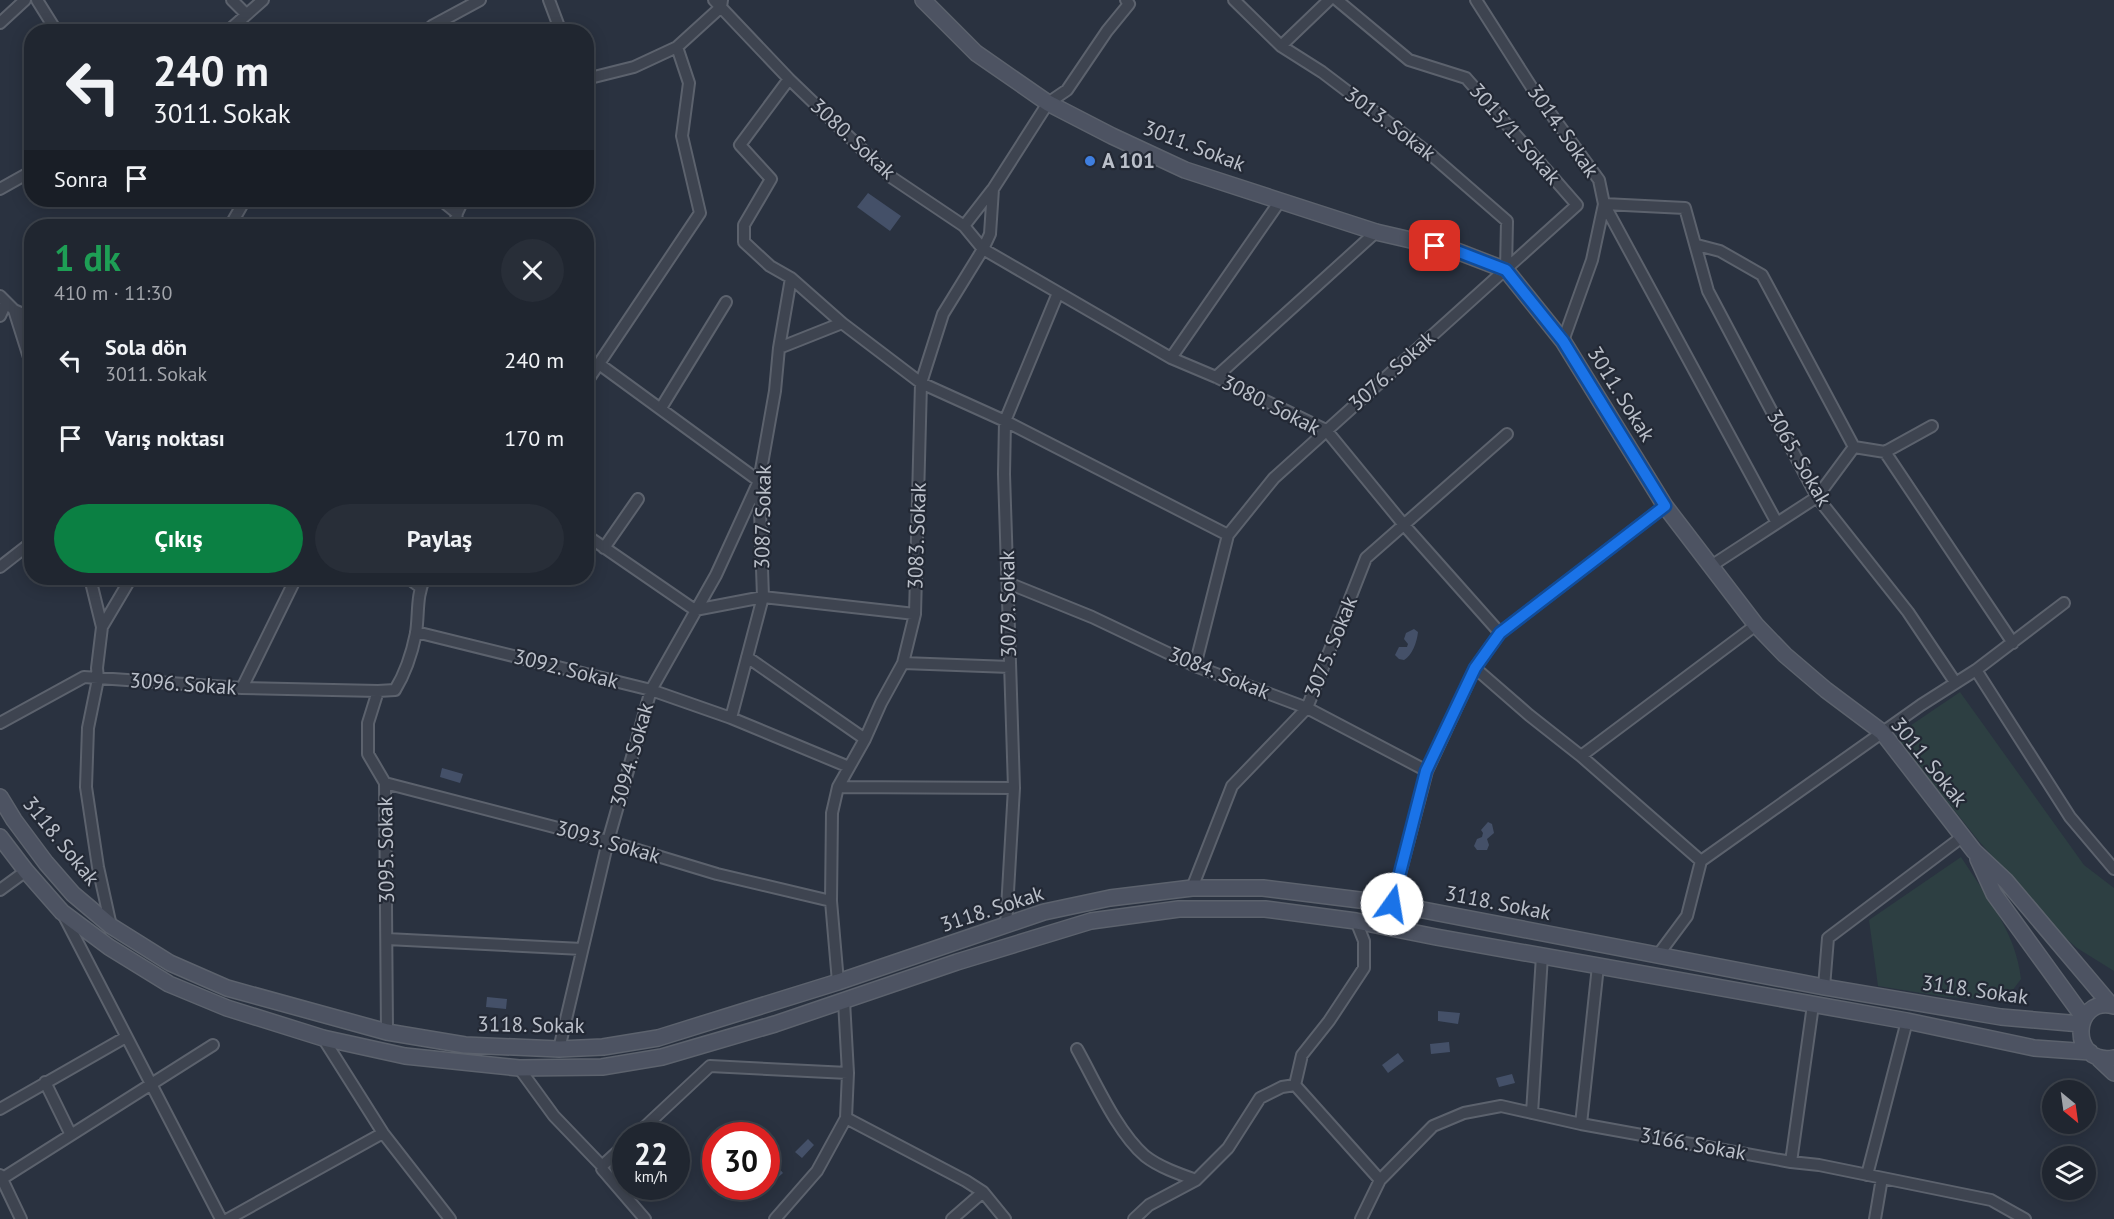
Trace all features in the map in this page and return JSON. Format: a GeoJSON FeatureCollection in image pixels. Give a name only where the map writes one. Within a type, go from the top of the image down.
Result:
{"type":"FeatureCollection","features":[{"type":"Feature","properties":{"kind":"main road","name":"3011. Sokak"},"geometry":{"type":"LineString","coordinates":[[923,0],[976,53],[1048,103],[1185,170],[1376,232],[1454,250],[1506,270],[1563,341],[1665,506],[1756,625],[1785,655],[1826,690],[1882,732],[1962,837],[2006,881],[2112,1005]]}},
{"type":"Feature","properties":{"kind":"main road","name":"3118. Sokak"},"geometry":{"type":"LineString","coordinates":[[0,797],[46,863],[74,894],[111,926],[170,963],[227,988],[387,1032],[465,1044],[559,1049],[603,1047],[658,1038],[838,982],[1044,912],[1110,898],[1192,888],[1263,888],[1392,904],[1824,987],[2001,1017],[2083,1021]]}},
{"type":"Feature","properties":{"kind":"main road","name":"3118. Sokak"},"geometry":{"type":"LineString","coordinates":[[0,837],[62,912],[109,947],[169,984],[227,1008],[323,1038],[405,1056],[519,1068],[602,1067],[662,1058],[1091,921],[1179,909],[1265,909],[1356,921],[1907,1021],[2034,1048],[2114,1058]]}},
{"type":"Feature","properties":{"kind":"main road","name":"3011. Sokak"},"geometry":{"type":"LineString","coordinates":[[1974,851],[1994,894],[2083,1021],[2081,1038],[2093,1054]]}},
{"type":"Feature","properties":{"kind":"main road"},"geometry":{"type":"LineString","coordinates":[[2083,1021],[2093,1008],[2112,1005]]}},
{"type":"Feature","properties":{"kind":"main road"},"geometry":{"type":"LineString","coordinates":[[2093,1054],[2114,1073]]}},
{"type":"Feature","properties":{"kind":"street"},"geometry":{"type":"LineString","coordinates":[[0,23],[25,0]]}},
{"type":"Feature","properties":{"kind":"street"},"geometry":{"type":"LineString","coordinates":[[37,0],[52,24]]}},
{"type":"Feature","properties":{"kind":"street"},"geometry":{"type":"LineString","coordinates":[[232,0],[246,14]]}},
{"type":"Feature","properties":{"kind":"street"},"geometry":{"type":"LineString","coordinates":[[235,24],[263,0]]}},
{"type":"Feature","properties":{"kind":"street"},"geometry":{"type":"LineString","coordinates":[[436,24],[480,0]]}},
{"type":"Feature","properties":{"kind":"street"},"geometry":{"type":"LineString","coordinates":[[549,0],[558,24]]}},
{"type":"Feature","properties":{"kind":"street","name":"3013. Sokak"},"geometry":{"type":"LineString","coordinates":[[1234,0],[1281,46],[1322,72],[1430,154],[1507,221],[1506,270]]}},
{"type":"Feature","properties":{"kind":"street"},"geometry":{"type":"LineString","coordinates":[[1281,46],[1329,0]]}},
{"type":"Feature","properties":{"kind":"street","name":"3015/1. Sokak"},"geometry":{"type":"LineString","coordinates":[[1337,0],[1409,60],[1466,78],[1577,205],[1506,270]]}},
{"type":"Feature","properties":{"kind":"street","name":"3014. Sokak"},"geometry":{"type":"LineString","coordinates":[[1476,0],[1532,88],[1599,180],[1604,204],[1592,260],[1563,341]]}},
{"type":"Feature","properties":{"kind":"street"},"geometry":{"type":"LineString","coordinates":[[594,77],[634,67],[677,47],[719,2]]}},
{"type":"Feature","properties":{"kind":"street","name":"3080. Sokak"},"geometry":{"type":"LineString","coordinates":[[719,2],[789,79],[891,177],[964,226],[983,249],[1171,358],[1326,430],[1404,525],[1500,633]]}},
{"type":"Feature","properties":{"kind":"street","name":"3083. Sokak"},"geometry":{"type":"LineString","coordinates":[[838,982],[831,901],[832,813],[838,787],[903,663],[915,614],[921,383],[943,314],[990,234],[993,189],[1048,103],[1067,90],[1127,2]]}},
{"type":"Feature","properties":{"kind":"street"},"geometry":{"type":"LineString","coordinates":[[594,371],[700,213],[682,136],[689,83],[677,47]]}},
{"type":"Feature","properties":{"kind":"street"},"geometry":{"type":"LineString","coordinates":[[789,79],[740,145],[771,179],[744,225],[744,242],[770,266],[791,278],[842,323],[921,383],[1005,421],[1228,535]]}},
{"type":"Feature","properties":{"kind":"street"},"geometry":{"type":"LineString","coordinates":[[0,189],[24,176]]}},
{"type":"Feature","properties":{"kind":"street"},"geometry":{"type":"LineString","coordinates":[[964,226],[993,189]]}},
{"type":"Feature","properties":{"kind":"street"},"geometry":{"type":"LineString","coordinates":[[1171,358],[1280,201]]}},
{"type":"Feature","properties":{"kind":"street"},"geometry":{"type":"LineString","coordinates":[[1604,204],[1777,523]]}},
{"type":"Feature","properties":{"kind":"street","name":"3065. Sokak"},"geometry":{"type":"LineString","coordinates":[[1604,204],[1685,208],[1708,291],[1817,497],[1908,612],[1954,682]]}},
{"type":"Feature","properties":{"kind":"street"},"geometry":{"type":"LineString","coordinates":[[450,207],[457,213]]}},
{"type":"Feature","properties":{"kind":"street"},"geometry":{"type":"LineString","coordinates":[[456,219],[460,207]]}},
{"type":"Feature","properties":{"kind":"street"},"geometry":{"type":"LineString","coordinates":[[1216,377],[1376,232]]}},
{"type":"Feature","properties":{"kind":"street"},"geometry":{"type":"LineString","coordinates":[[1697,245],[1720,251],[1762,275],[1854,447]]}},
{"type":"Feature","properties":{"kind":"street","name":"3076. Sokak"},"geometry":{"type":"LineString","coordinates":[[1195,666],[1228,535],[1274,478],[1506,270]]}},
{"type":"Feature","properties":{"kind":"street","name":"3087. Sokak"},"geometry":{"type":"LineString","coordinates":[[731,718],[763,597],[759,481],[791,278]]}},
{"type":"Feature","properties":{"kind":"street","name":"3079. Sokak"},"geometry":{"type":"LineString","coordinates":[[1006,926],[1014,788],[1005,421],[1058,293]]}},
{"type":"Feature","properties":{"kind":"street"},"geometry":{"type":"LineString","coordinates":[[661,408],[726,302]]}},
{"type":"Feature","properties":{"kind":"street"},"geometry":{"type":"LineString","coordinates":[[0,316],[7,303]]}},
{"type":"Feature","properties":{"kind":"street"},"geometry":{"type":"LineString","coordinates":[[7,303],[24,313]]}},
{"type":"Feature","properties":{"kind":"street"},"geometry":{"type":"LineString","coordinates":[[7,303],[24,347]]}},
{"type":"Feature","properties":{"kind":"street"},"geometry":{"type":"LineString","coordinates":[[779,348],[842,323]]}},
{"type":"Feature","properties":{"kind":"street"},"geometry":{"type":"LineString","coordinates":[[599,364],[759,481]]}},
{"type":"Feature","properties":{"kind":"street"},"geometry":{"type":"LineString","coordinates":[[1854,447],[1885,452],[1932,426]]}},
{"type":"Feature","properties":{"kind":"street","name":"3075. Sokak"},"geometry":{"type":"LineString","coordinates":[[1192,888],[1232,786],[1307,708],[1366,558],[1507,434]]}},
{"type":"Feature","properties":{"kind":"street"},"geometry":{"type":"LineString","coordinates":[[1711,566],[1817,497],[1854,447]]}},
{"type":"Feature","properties":{"kind":"street"},"geometry":{"type":"LineString","coordinates":[[1885,452],[2013,643]]}},
{"type":"Feature","properties":{"kind":"street","name":"3094. Sokak"},"geometry":{"type":"LineString","coordinates":[[559,1049],[608,841],[651,690],[716,575],[759,481]]}},
{"type":"Feature","properties":{"kind":"street"},"geometry":{"type":"LineString","coordinates":[[604,548],[638,499]]}},
{"type":"Feature","properties":{"kind":"street"},"geometry":{"type":"LineString","coordinates":[[1392,904],[1426,771],[1475,668],[1500,633],[1665,506]]}},
{"type":"Feature","properties":{"kind":"street"},"geometry":{"type":"LineString","coordinates":[[594,541],[695,610],[763,597],[915,614]]}},
{"type":"Feature","properties":{"kind":"street"},"geometry":{"type":"LineString","coordinates":[[0,567],[24,548]]}},
{"type":"Feature","properties":{"kind":"street","name":"3084. Sokak"},"geometry":{"type":"LineString","coordinates":[[1008,583],[1092,617],[1195,666],[1307,708],[1426,771]]}},
{"type":"Feature","properties":{"kind":"street"},"geometry":{"type":"LineString","coordinates":[[92,585],[102,627],[97,668],[98,679],[88,728],[86,787],[98,867],[111,926]]}},
{"type":"Feature","properties":{"kind":"street"},"geometry":{"type":"LineString","coordinates":[[102,627],[128,585]]}},
{"type":"Feature","properties":{"kind":"street"},"geometry":{"type":"LineString","coordinates":[[242,688],[293,585]]}},
{"type":"Feature","properties":{"kind":"street"},"geometry":{"type":"LineString","coordinates":[[378,691],[395,690],[406,672],[416,632],[422,585]]}},
{"type":"Feature","properties":{"kind":"street"},"geometry":{"type":"LineString","coordinates":[[1658,955],[1687,916],[1701,861],[1882,732],[1954,682],[1976,670],[2064,603]]}},
{"type":"Feature","properties":{"kind":"street"},"geometry":{"type":"LineString","coordinates":[[1581,756],[1756,625]]}},
{"type":"Feature","properties":{"kind":"street","name":"3092. Sokak"},"geometry":{"type":"LineString","coordinates":[[416,632],[651,690],[731,718],[849,766]]}},
{"type":"Feature","properties":{"kind":"street"},"geometry":{"type":"LineString","coordinates":[[747,657],[865,739]]}},
{"type":"Feature","properties":{"kind":"street"},"geometry":{"type":"LineString","coordinates":[[903,663],[1010,667]]}},
{"type":"Feature","properties":{"kind":"street"},"geometry":{"type":"LineString","coordinates":[[1475,668],[1581,756],[1701,861]]}},
{"type":"Feature","properties":{"kind":"street"},"geometry":{"type":"LineString","coordinates":[[1976,670],[2070,817],[2114,869]]}},
{"type":"Feature","properties":{"kind":"street","name":"3096. Sokak"},"geometry":{"type":"LineString","coordinates":[[0,723],[84,676],[98,679],[242,688],[378,691]]}},
{"type":"Feature","properties":{"kind":"street","name":"3095. Sokak"},"geometry":{"type":"LineString","coordinates":[[378,691],[368,723],[368,754],[385,783],[387,1032]]}},
{"type":"Feature","properties":{"kind":"street","name":"3093. Sokak"},"geometry":{"type":"LineString","coordinates":[[385,783],[608,841],[717,874],[831,901]]}},
{"type":"Feature","properties":{"kind":"street"},"geometry":{"type":"LineString","coordinates":[[838,787],[1014,788]]}},
{"type":"Feature","properties":{"kind":"street"},"geometry":{"type":"LineString","coordinates":[[1824,987],[1828,938],[1962,837]]}},
{"type":"Feature","properties":{"kind":"street"},"geometry":{"type":"LineString","coordinates":[[0,890],[26,871]]}},
{"type":"Feature","properties":{"kind":"street"},"geometry":{"type":"LineString","coordinates":[[62,912],[221,1219]]}},
{"type":"Feature","properties":{"kind":"street"},"geometry":{"type":"LineString","coordinates":[[1295,1085],[1302,1055],[1329,1021],[1364,968],[1364,941],[1356,921]]}},
{"type":"Feature","properties":{"kind":"street"},"geometry":{"type":"LineString","coordinates":[[387,939],[582,949]]}},
{"type":"Feature","properties":{"kind":"street"},"geometry":{"type":"LineString","coordinates":[[1532,1113],[1542,956]]}},
{"type":"Feature","properties":{"kind":"street"},"geometry":{"type":"LineString","coordinates":[[1581,1124],[1599,966]]}},
{"type":"Feature","properties":{"kind":"street"},"geometry":{"type":"LineString","coordinates":[[775,1219],[817,1171],[846,1118],[848,1073],[844,1001]]}},
{"type":"Feature","properties":{"kind":"street"},"geometry":{"type":"LineString","coordinates":[[1791,1162],[1813,1005]]}},
{"type":"Feature","properties":{"kind":"street"},"geometry":{"type":"LineString","coordinates":[[1867,1175],[1907,1021]]}},
{"type":"Feature","properties":{"kind":"street"},"geometry":{"type":"LineString","coordinates":[[0,1109],[126,1036]]}},
{"type":"Feature","properties":{"kind":"street"},"geometry":{"type":"LineString","coordinates":[[323,1038],[383,1133],[450,1219]]}},
{"type":"Feature","properties":{"kind":"street"},"geometry":{"type":"LineString","coordinates":[[21,1219],[1,1177],[72,1135],[213,1045]]}},
{"type":"Feature","properties":{"kind":"street"},"geometry":{"type":"LineString","coordinates":[[1077,1049],[1122,1129],[1146,1156],[1176,1173],[1196,1180]]}},
{"type":"Feature","properties":{"kind":"street"},"geometry":{"type":"LineString","coordinates":[[650,1122],[710,1066],[848,1073]]}},
{"type":"Feature","properties":{"kind":"street"},"geometry":{"type":"LineString","coordinates":[[519,1068],[554,1116],[602,1166],[602,1169],[645,1219]]}},
{"type":"Feature","properties":{"kind":"street"},"geometry":{"type":"LineString","coordinates":[[45,1082],[72,1135]]}},
{"type":"Feature","properties":{"kind":"street"},"geometry":{"type":"LineString","coordinates":[[1134,1219],[1149,1205],[1196,1180],[1228,1148],[1260,1098],[1282,1087],[1295,1085]]}},
{"type":"Feature","properties":{"kind":"street"},"geometry":{"type":"LineString","coordinates":[[1295,1085],[1380,1180]]}},
{"type":"Feature","properties":{"kind":"street","name":"3166. Sokak"},"geometry":{"type":"LineString","coordinates":[[1361,1219],[1380,1180],[1433,1126],[1464,1113],[1501,1106],[1581,1124],[1819,1165],[1991,1200],[2025,1219]]}},
{"type":"Feature","properties":{"kind":"street"},"geometry":{"type":"LineString","coordinates":[[846,1118],[966,1181],[982,1192],[1005,1219]]}},
{"type":"Feature","properties":{"kind":"street"},"geometry":{"type":"LineString","coordinates":[[228,1219],[383,1133]]}},
{"type":"Feature","properties":{"kind":"street"},"geometry":{"type":"LineString","coordinates":[[602,1166],[612,1157]]}},
{"type":"Feature","properties":{"kind":"street"},"geometry":{"type":"LineString","coordinates":[[1875,1219],[1882,1179]]}},
{"type":"Feature","properties":{"kind":"street"},"geometry":{"type":"LineString","coordinates":[[952,1219],[982,1192]]}},
{"type":"Feature","properties":{"kind":"shaded area"},"geometry":{"type":"Polygon","coordinates":[[[1960,692],[2084,865],[2114,888],[2114,971],[2077,948],[2055,929],[1978,840],[1895,736],[1960,692]]]}},
{"type":"Feature","properties":{"kind":"shaded area"},"geometry":{"type":"Polygon","coordinates":[[[1961,857],[1990,900],[2006,930],[2018,962],[2021,979],[2001,1000],[1946,997],[1878,986],[1869,920],[1961,857]]]}},
{"type":"Feature","properties":{"kind":"water"},"geometry":{"type":"Polygon","coordinates":[[[868,193],[901,216],[890,231],[857,207],[868,193]]]}},
{"type":"Feature","properties":{"kind":"water"},"geometry":{"type":"Polygon","coordinates":[[[1414,629],[1418,632],[1414,648],[1407,658],[1399,659],[1395,655],[1399,647],[1407,647],[1408,644],[1404,639],[1406,633],[1414,629]]]}},
{"type":"Feature","properties":{"kind":"water"},"geometry":{"type":"Polygon","coordinates":[[[442,768],[463,774],[460,783],[440,777],[442,768]]]}},
{"type":"Feature","properties":{"kind":"water"},"geometry":{"type":"Polygon","coordinates":[[[1488,822],[1492,824],[1494,833],[1487,839],[1489,845],[1487,850],[1477,850],[1474,846],[1477,839],[1482,837],[1481,830],[1488,822]]]}},
{"type":"Feature","properties":{"kind":"water"},"geometry":{"type":"Polygon","coordinates":[[[487,997],[507,999],[506,1009],[486,1007],[487,997]]]}},
{"type":"Feature","properties":{"kind":"water"},"geometry":{"type":"Polygon","coordinates":[[[1438,1011],[1460,1013],[1458,1024],[1438,1021],[1438,1011]]]}},
{"type":"Feature","properties":{"kind":"water"},"geometry":{"type":"Polygon","coordinates":[[[1449,1042],[1450,1052],[1431,1054],[1430,1044],[1449,1042]]]}},
{"type":"Feature","properties":{"kind":"water"},"geometry":{"type":"Polygon","coordinates":[[[1398,1053],[1404,1061],[1388,1073],[1382,1065],[1398,1053]]]}},
{"type":"Feature","properties":{"kind":"water"},"geometry":{"type":"Polygon","coordinates":[[[1512,1074],[1515,1083],[1499,1087],[1496,1078],[1512,1074]]]}},
{"type":"Feature","properties":{"kind":"water"},"geometry":{"type":"Polygon","coordinates":[[[808,1139],[814,1145],[802,1158],[795,1152],[808,1139]]]}},
{"type":"Feature","properties":{"kind":"place","name":"A 101"},"geometry":{"type":"Point","coordinates":[1090,161]}},
{"type":"Feature","properties":{"kind":"route"},"geometry":{"type":"LineString","coordinates":[[1392,904],[1426,771],[1475,668],[1500,633],[1665,506],[1563,341],[1506,270],[1454,250],[1435,246]]}}]}
